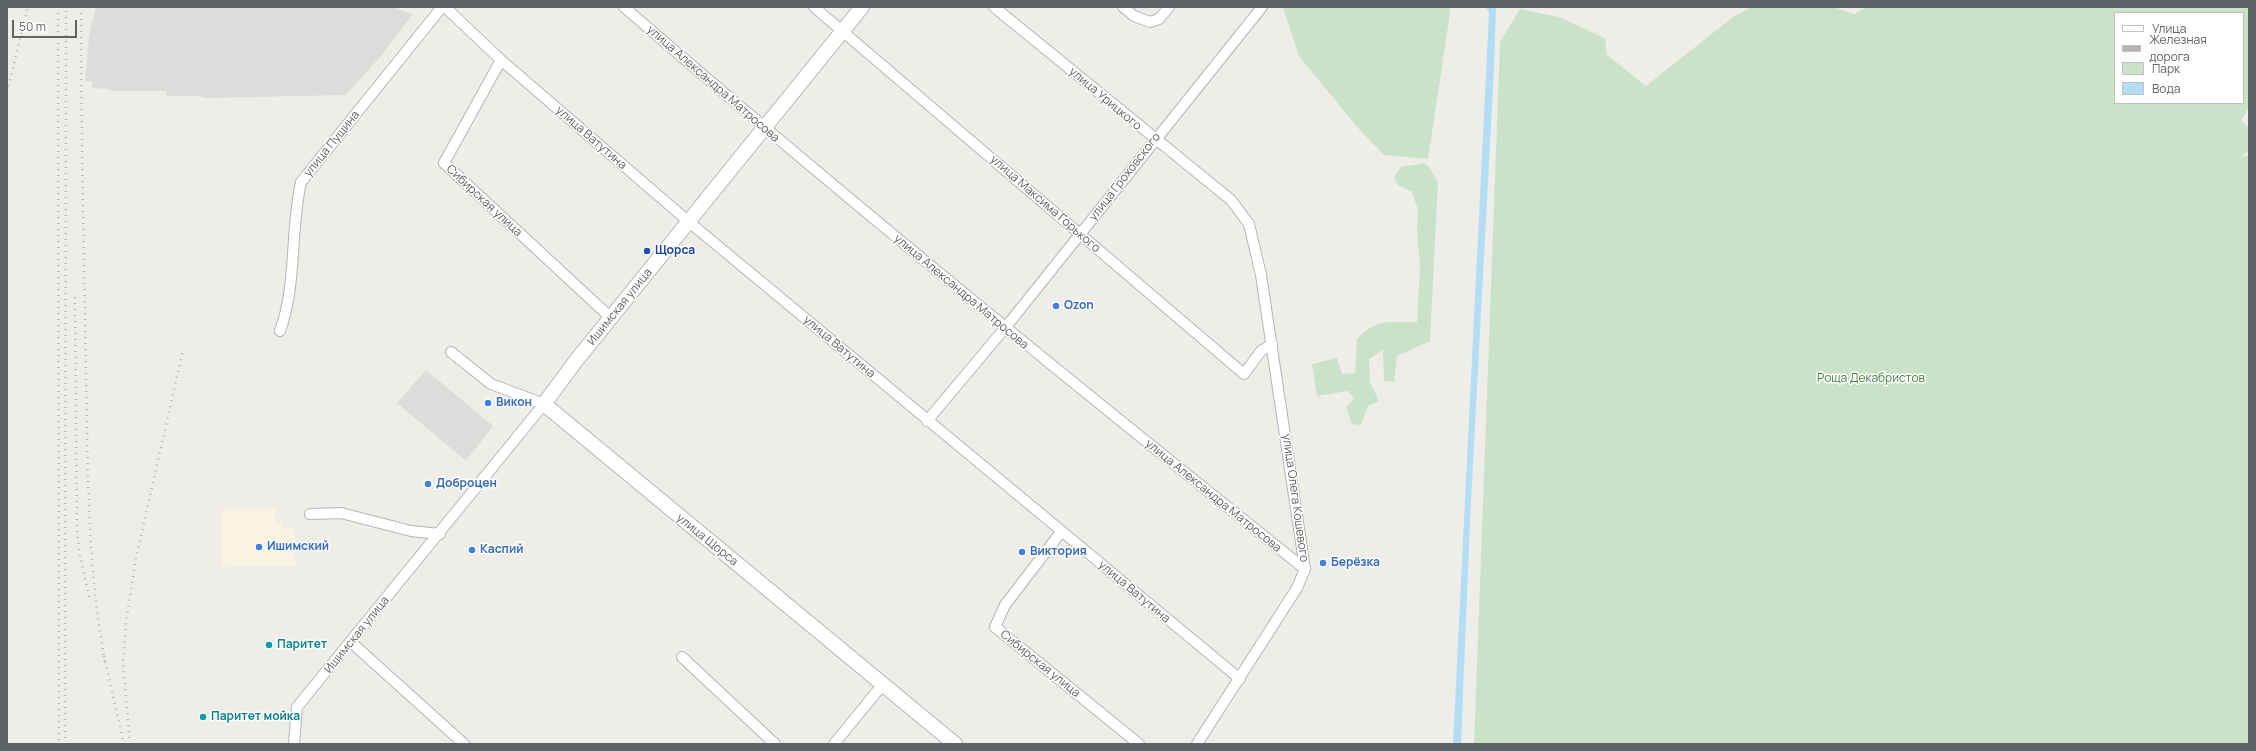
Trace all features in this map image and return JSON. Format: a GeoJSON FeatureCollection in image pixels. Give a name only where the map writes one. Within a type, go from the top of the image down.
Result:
{"type":"FeatureCollection","features":[{"type":"Feature","properties":{"kind":"main road","name":"Ишимская улица"},"geometry":{"type":"LineString","coordinates":[[544,404],[611,318],[862,7]]}},
{"type":"Feature","properties":{"kind":"main road","name":"улица Щорса"},"geometry":{"type":"LineString","coordinates":[[544,404],[955,744]]}},
{"type":"Feature","properties":{"kind":"street","name":"улица Ватутина"},"geometry":{"type":"LineString","coordinates":[[444,7],[501,60],[689,222],[1240,679]]}},
{"type":"Feature","properties":{"kind":"street","name":"улица Пущина"},"geometry":{"type":"LineString","coordinates":[[280,331],[286,314],[289,295],[295,209],[301,182],[444,7]]}},
{"type":"Feature","properties":{"kind":"street","name":"улица Александра Матросова"},"geometry":{"type":"LineString","coordinates":[[624,7],[764,128],[1005,328],[1305,569]]}},
{"type":"Feature","properties":{"kind":"street","name":"улица Максима Горького"},"geometry":{"type":"LineString","coordinates":[[814,7],[843,30],[1244,374],[1261,350],[1272,344]]}},
{"type":"Feature","properties":{"kind":"street","name":"улица Урицкого"},"geometry":{"type":"LineString","coordinates":[[994,7],[1154,140],[1231,200],[1249,224]]}},
{"type":"Feature","properties":{"kind":"street"},"geometry":{"type":"LineString","coordinates":[[1123,7],[1134,16],[1150,22],[1159,19],[1169,7]]}},
{"type":"Feature","properties":{"kind":"street","name":"улица Гроховского"},"geometry":{"type":"LineString","coordinates":[[928,421],[1005,328],[1257,9]]}},
{"type":"Feature","properties":{"kind":"street","name":"Сибирская улица"},"geometry":{"type":"LineString","coordinates":[[501,60],[444,163],[611,318]]}},
{"type":"Feature","properties":{"kind":"street","name":"улица Олега Кошевого"},"geometry":{"type":"LineString","coordinates":[[1198,744],[1296,588],[1305,569],[1261,275],[1249,224]]}},
{"type":"Feature","properties":{"kind":"street","name":"улица Щорса"},"geometry":{"type":"LineString","coordinates":[[451,352],[491,384],[544,404]]}},
{"type":"Feature","properties":{"kind":"street","name":"Ишимская улица"},"geometry":{"type":"LineString","coordinates":[[294,744],[297,707],[352,643],[544,404]]}},
{"type":"Feature","properties":{"kind":"street"},"geometry":{"type":"LineString","coordinates":[[310,514],[342,513],[411,531],[440,534]]}},
{"type":"Feature","properties":{"kind":"street","name":"Сибирская улица"},"geometry":{"type":"LineString","coordinates":[[1061,532],[1005,605],[995,627],[1140,744]]}},
{"type":"Feature","properties":{"kind":"street"},"geometry":{"type":"LineString","coordinates":[[352,643],[464,744]]}},
{"type":"Feature","properties":{"kind":"street"},"geometry":{"type":"LineString","coordinates":[[682,657],[776,744]]}},
{"type":"Feature","properties":{"kind":"street"},"geometry":{"type":"LineString","coordinates":[[834,744],[883,684]]}},
{"type":"Feature","properties":{"kind":"shaded area"},"geometry":{"type":"Polygon","coordinates":[[[96,7],[392,7],[413,14],[381,56],[346,95],[205,98],[199,96],[167,96],[166,91],[111,91],[111,89],[92,88],[92,81],[85,81],[89,36],[96,7]]]}},
{"type":"Feature","properties":{"kind":"shaded area"},"geometry":{"type":"Polygon","coordinates":[[[426,370],[493,426],[466,461],[397,403],[426,370]]]}},
{"type":"Feature","properties":{"kind":"shaded area","name":"Ишимский"},"geometry":{"type":"Polygon","coordinates":[[[222,509],[275,509],[275,523],[282,523],[282,529],[295,529],[295,566],[222,565],[222,509]]]}},
{"type":"Feature","properties":{"kind":"green space"},"geometry":{"type":"Polygon","coordinates":[[[1283,7],[1451,7],[1428,159],[1384,155],[1358,128],[1299,56],[1283,7]]]}},
{"type":"Feature","properties":{"kind":"green space","name":"Роща Декабристов"},"geometry":{"type":"Polygon","coordinates":[[[1752,7],[1833,7],[1854,14],[1868,7],[2249,7],[2249,107],[2241,121],[2249,128],[2249,150],[2242,156],[2249,156],[2249,744],[1474,744],[1500,42],[1520,9],[1559,17],[1605,38],[1607,55],[1646,86],[1733,17],[1752,7]]]}},
{"type":"Feature","properties":{"kind":"green space"},"geometry":{"type":"Polygon","coordinates":[[[1424,163],[1429,167],[1438,182],[1430,341],[1397,356],[1394,382],[1384,381],[1383,350],[1369,359],[1370,382],[1379,401],[1368,406],[1361,425],[1352,424],[1346,407],[1354,399],[1348,391],[1317,396],[1312,364],[1337,358],[1342,374],[1355,373],[1357,339],[1364,332],[1378,324],[1391,322],[1417,322],[1420,267],[1417,230],[1418,210],[1412,192],[1398,185],[1394,177],[1401,167],[1424,163]]]}},
{"type":"Feature","properties":{"kind":"water"},"geometry":{"type":"Polygon","coordinates":[[[1486,7],[1496,7],[1494,68],[1470,520],[1461,744],[1453,744],[1489,13],[1486,7]]]}},
{"type":"Feature","properties":{"kind":"railway"},"geometry":{"type":"LineString","coordinates":[[7,92],[28,7]]}},
{"type":"Feature","properties":{"kind":"railway"},"geometry":{"type":"LineString","coordinates":[[58,7],[59,744]]}},
{"type":"Feature","properties":{"kind":"railway"},"geometry":{"type":"LineString","coordinates":[[65,744],[66,7]]}},
{"type":"Feature","properties":{"kind":"railway"},"geometry":{"type":"LineString","coordinates":[[81,7],[88,483],[95,590],[105,661]]}},
{"type":"Feature","properties":{"kind":"railway"},"geometry":{"type":"LineString","coordinates":[[75,297],[77,531],[80,556],[90,600]]}},
{"type":"Feature","properties":{"kind":"railway"},"geometry":{"type":"LineString","coordinates":[[130,744],[123,663],[126,622],[136,558],[183,350]]}},
{"type":"Feature","properties":{"kind":"railway"},"geometry":{"type":"LineString","coordinates":[[104,656],[124,744]]}},
{"type":"Feature","properties":{"kind":"place","name":"Щорса"},"geometry":{"type":"Point","coordinates":[647,251]}},
{"type":"Feature","properties":{"kind":"place","name":"Ozon"},"geometry":{"type":"Point","coordinates":[1056,306]}},
{"type":"Feature","properties":{"kind":"place","name":"Викон"},"geometry":{"type":"Point","coordinates":[488,403]}},
{"type":"Feature","properties":{"kind":"place","name":"Доброцен"},"geometry":{"type":"Point","coordinates":[428,484]}},
{"type":"Feature","properties":{"kind":"place","name":"Ишимский"},"geometry":{"type":"Point","coordinates":[259,547]}},
{"type":"Feature","properties":{"kind":"place","name":"Каспий"},"geometry":{"type":"Point","coordinates":[472,550]}},
{"type":"Feature","properties":{"kind":"place","name":"Виктория"},"geometry":{"type":"Point","coordinates":[1022,552]}},
{"type":"Feature","properties":{"kind":"place","name":"Берёзка"},"geometry":{"type":"Point","coordinates":[1323,563]}},
{"type":"Feature","properties":{"kind":"place","name":"Паритет"},"geometry":{"type":"Point","coordinates":[269,645]}},
{"type":"Feature","properties":{"kind":"place","name":"Паритет мойка"},"geometry":{"type":"Point","coordinates":[203,717]}}]}
